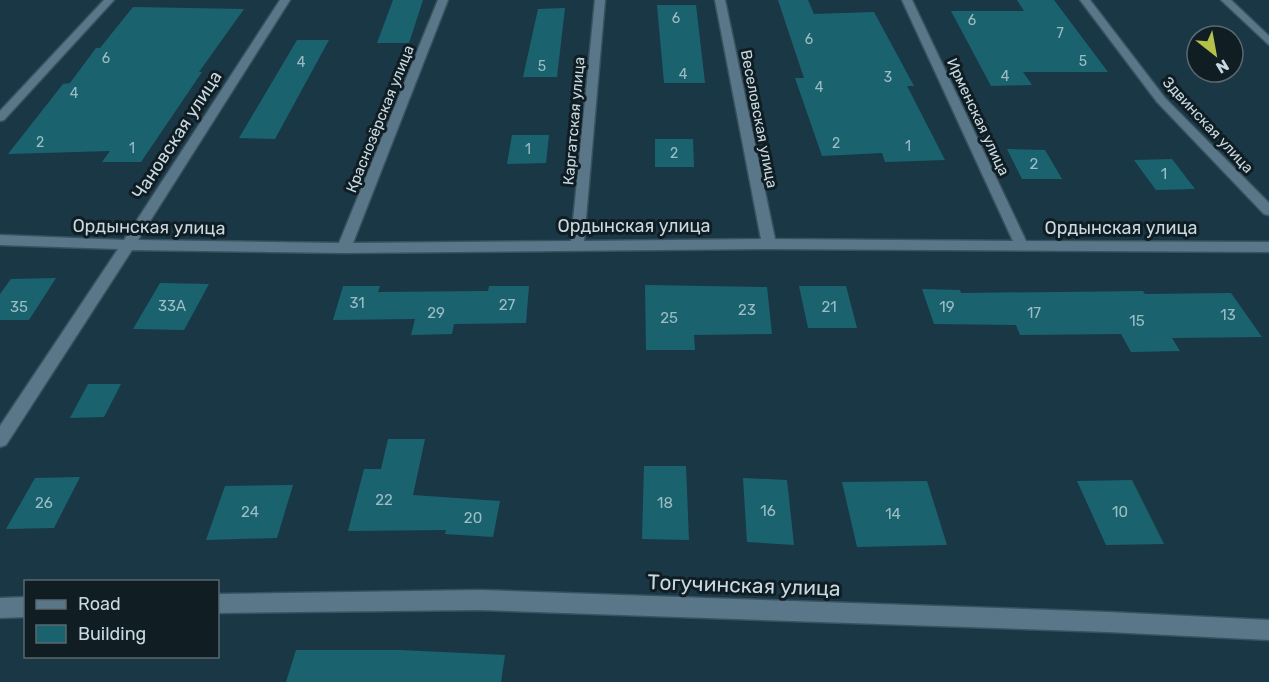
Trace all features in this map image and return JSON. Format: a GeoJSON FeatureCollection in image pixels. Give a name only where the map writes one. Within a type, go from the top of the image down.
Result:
{"type":"FeatureCollection","features":[{"type":"Feature","properties":{"kind":"street"},"geometry":{"type":"LineString","coordinates":[[0,118],[109,0]]}},
{"type":"Feature","properties":{"kind":"street","name":"Чановская улица"},"geometry":{"type":"LineString","coordinates":[[0,440],[285,0]]}},
{"type":"Feature","properties":{"kind":"street","name":"Краснозёрская улица"},"geometry":{"type":"LineString","coordinates":[[344,248],[443,0]]}},
{"type":"Feature","properties":{"kind":"street","name":"Каргатская улица"},"geometry":{"type":"LineString","coordinates":[[578,244],[600,0]]}},
{"type":"Feature","properties":{"kind":"street","name":"Веселовская улица"},"geometry":{"type":"LineString","coordinates":[[720,0],[769,244]]}},
{"type":"Feature","properties":{"kind":"street","name":"Ирменская улица"},"geometry":{"type":"LineString","coordinates":[[907,0],[1022,246]]}},
{"type":"Feature","properties":{"kind":"street","name":"Здвинская улица"},"geometry":{"type":"LineString","coordinates":[[1085,0],[1161,100],[1269,211]]}},
{"type":"Feature","properties":{"kind":"street"},"geometry":{"type":"LineString","coordinates":[[1226,0],[1269,42]]}},
{"type":"Feature","properties":{"kind":"street","name":"Ордынская улица"},"geometry":{"type":"LineString","coordinates":[[0,240],[128,245],[344,248],[578,244],[1269,247]]}},
{"type":"Feature","properties":{"kind":"street","name":"Тогучинская улица"},"geometry":{"type":"LineString","coordinates":[[219,604],[480,600],[1108,622],[1269,630]]}},
{"type":"Feature","properties":{"kind":"street"},"geometry":{"type":"LineString","coordinates":[[0,608],[24,607]]}},
{"type":"Feature","properties":{"kind":"building"},"geometry":{"type":"Polygon","coordinates":[[[393,0],[423,0],[409,43],[377,43],[393,0]]]}},
{"type":"Feature","properties":{"kind":"building"},"geometry":{"type":"Polygon","coordinates":[[[778,0],[808,0],[814,14],[874,12],[914,86],[907,86],[945,160],[885,162],[882,153],[822,156],[795,78],[804,78],[778,0]]]}},
{"type":"Feature","properties":{"kind":"building"},"geometry":{"type":"Polygon","coordinates":[[[1017,0],[1054,0],[1108,72],[1023,72],[1032,85],[991,86],[951,11],[1024,11],[1017,0]]]}},
{"type":"Feature","properties":{"kind":"building"},"geometry":{"type":"Polygon","coordinates":[[[657,5],[696,5],[705,83],[664,83],[657,5]]]}},
{"type":"Feature","properties":{"kind":"building"},"geometry":{"type":"Polygon","coordinates":[[[133,7],[244,9],[199,72],[202,72],[141,162],[102,162],[110,151],[8,154],[63,84],[70,83],[96,48],[100,48],[133,7]]]}},
{"type":"Feature","properties":{"kind":"building"},"geometry":{"type":"Polygon","coordinates":[[[565,8],[557,77],[523,77],[538,9],[565,8]]]}},
{"type":"Feature","properties":{"kind":"building"},"geometry":{"type":"Polygon","coordinates":[[[297,40],[329,40],[275,139],[239,138],[297,40]]]}},
{"type":"Feature","properties":{"kind":"building"},"geometry":{"type":"Polygon","coordinates":[[[512,135],[549,135],[546,163],[507,164],[512,135]]]}},
{"type":"Feature","properties":{"kind":"building"},"geometry":{"type":"Polygon","coordinates":[[[655,139],[693,139],[694,167],[655,167],[655,139]]]}},
{"type":"Feature","properties":{"kind":"building"},"geometry":{"type":"Polygon","coordinates":[[[1007,149],[1045,150],[1062,179],[1022,179],[1007,149]]]}},
{"type":"Feature","properties":{"kind":"building"},"geometry":{"type":"Polygon","coordinates":[[[1172,159],[1195,189],[1156,190],[1134,160],[1172,159]]]}},
{"type":"Feature","properties":{"kind":"building"},"geometry":{"type":"Polygon","coordinates":[[[56,278],[29,320],[0,320],[0,294],[11,279],[56,278]]]}},
{"type":"Feature","properties":{"kind":"building"},"geometry":{"type":"Polygon","coordinates":[[[160,283],[209,284],[184,330],[133,329],[160,283]]]}},
{"type":"Feature","properties":{"kind":"building"},"geometry":{"type":"Polygon","coordinates":[[[645,285],[767,287],[772,334],[694,335],[695,350],[646,350],[645,285]]]}},
{"type":"Feature","properties":{"kind":"building"},"geometry":{"type":"Polygon","coordinates":[[[343,286],[380,286],[378,292],[488,291],[489,286],[529,286],[526,323],[454,324],[452,334],[411,335],[415,319],[333,320],[343,286]]]}},
{"type":"Feature","properties":{"kind":"building"},"geometry":{"type":"Polygon","coordinates":[[[799,286],[846,286],[857,328],[808,328],[799,286]]]}},
{"type":"Feature","properties":{"kind":"building"},"geometry":{"type":"Polygon","coordinates":[[[922,289],[960,290],[961,293],[1143,291],[1145,294],[1231,293],[1262,337],[1172,338],[1180,351],[1131,352],[1121,334],[1020,335],[1016,325],[934,324],[922,289]]]}},
{"type":"Feature","properties":{"kind":"building"},"geometry":{"type":"Polygon","coordinates":[[[88,384],[121,384],[104,417],[70,418],[88,384]]]}},
{"type":"Feature","properties":{"kind":"building"},"geometry":{"type":"Polygon","coordinates":[[[388,439],[425,439],[413,495],[500,501],[493,537],[445,534],[446,530],[348,531],[364,469],[381,469],[388,439]]]}},
{"type":"Feature","properties":{"kind":"building"},"geometry":{"type":"Polygon","coordinates":[[[644,466],[686,466],[689,540],[642,539],[644,466]]]}},
{"type":"Feature","properties":{"kind":"building"},"geometry":{"type":"Polygon","coordinates":[[[80,477],[54,528],[6,529],[35,478],[80,477]]]}},
{"type":"Feature","properties":{"kind":"building"},"geometry":{"type":"Polygon","coordinates":[[[743,478],[787,480],[794,545],[747,542],[743,478]]]}},
{"type":"Feature","properties":{"kind":"building"},"geometry":{"type":"Polygon","coordinates":[[[1132,480],[1164,544],[1106,545],[1077,481],[1132,480]]]}},
{"type":"Feature","properties":{"kind":"building"},"geometry":{"type":"Polygon","coordinates":[[[927,481],[947,545],[857,547],[842,482],[927,481]]]}},
{"type":"Feature","properties":{"kind":"building"},"geometry":{"type":"Polygon","coordinates":[[[293,485],[277,538],[206,540],[225,486],[293,485]]]}},
{"type":"Feature","properties":{"kind":"building"},"geometry":{"type":"Polygon","coordinates":[[[296,650],[400,650],[505,655],[501,682],[286,682],[296,650]]]}}]}
